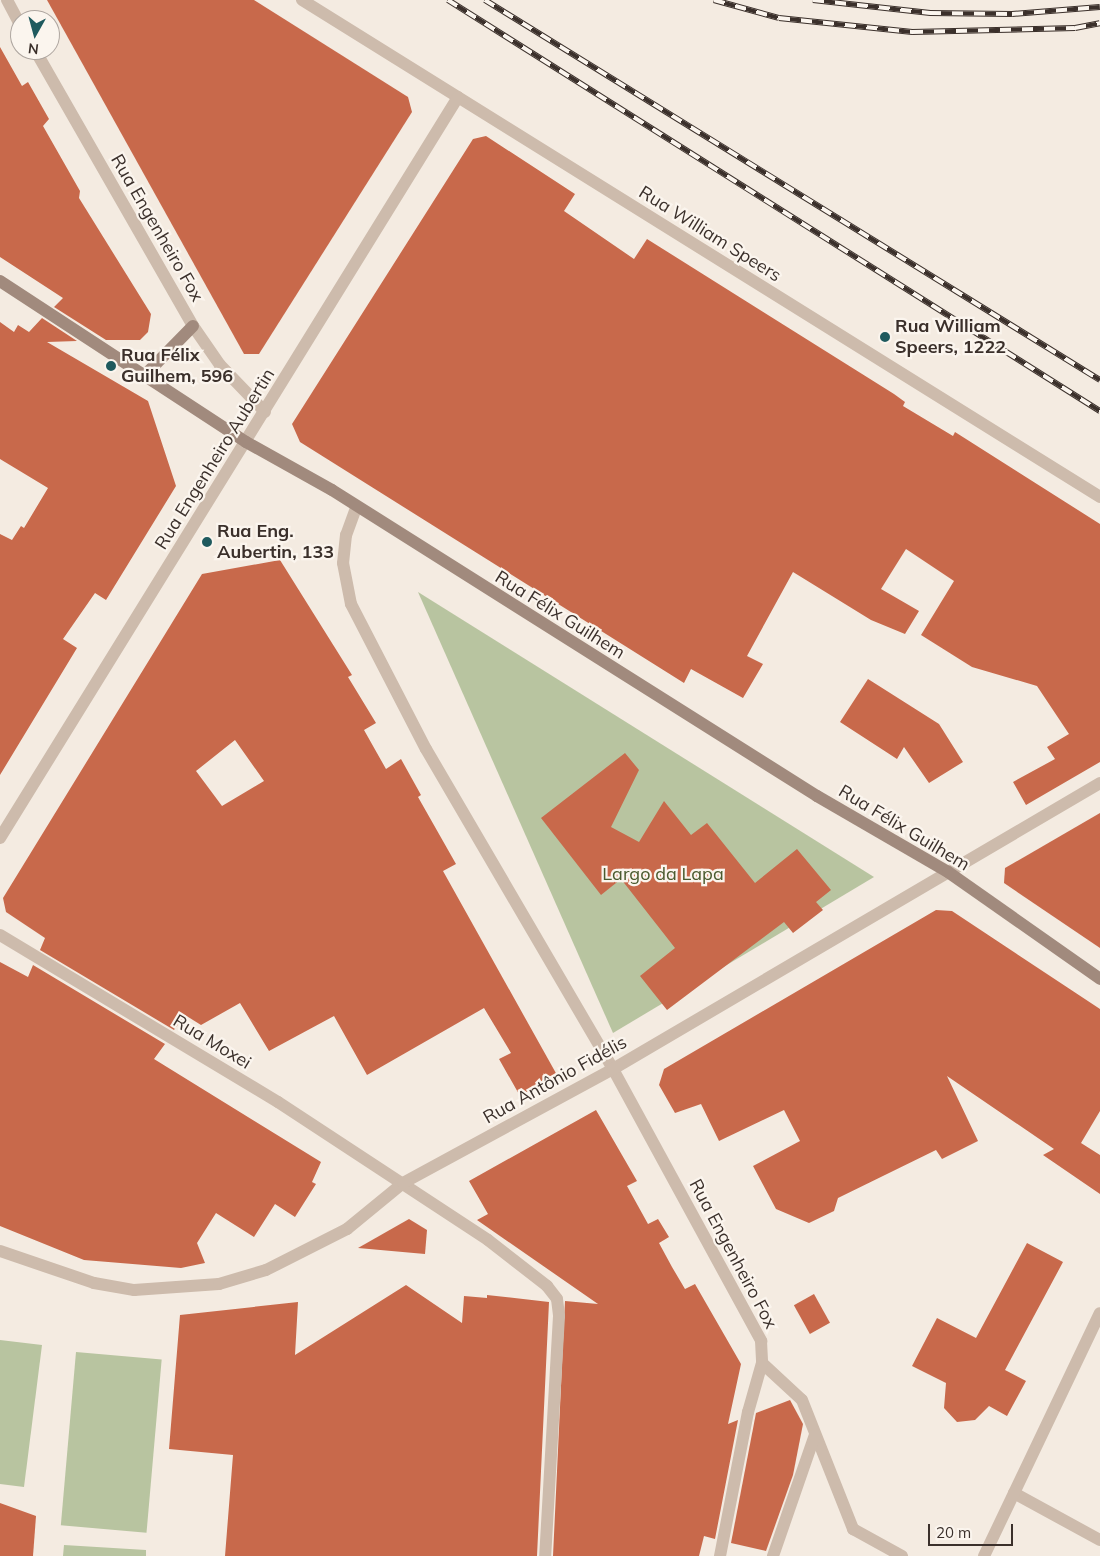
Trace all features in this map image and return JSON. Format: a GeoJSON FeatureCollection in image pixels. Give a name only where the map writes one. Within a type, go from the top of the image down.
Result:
{"type":"FeatureCollection","features":[{"type":"Feature","properties":{"kind":"street","name":"Rua William Speers"},"geometry":{"type":"LineString","coordinates":[[302,0],[1100,498]]}},
{"type":"Feature","properties":{"kind":"street","name":"Rua Engenheiro Fox"},"geometry":{"type":"LineString","coordinates":[[41,60],[193,326],[220,365],[265,412]]}},
{"type":"Feature","properties":{"kind":"street","name":"Rua Engenheiro Aubertin"},"geometry":{"type":"LineString","coordinates":[[0,838],[458,97]]}},
{"type":"Feature","properties":{"kind":"street","name":"Rua Félix Guilhem"},"geometry":{"type":"LineString","coordinates":[[0,281],[246,442],[356,508],[817,796],[948,872],[1100,978]]}},
{"type":"Feature","properties":{"kind":"street"},"geometry":{"type":"LineString","coordinates":[[144,376],[193,326]]}},
{"type":"Feature","properties":{"kind":"street"},"geometry":{"type":"LineString","coordinates":[[356,508],[346,535],[343,563],[351,604],[426,749],[613,1069]]}},
{"type":"Feature","properties":{"kind":"street","name":"Rua Antônio Fidélis"},"geometry":{"type":"LineString","coordinates":[[0,1251],[94,1283],[134,1290],[219,1284],[266,1270],[347,1229],[403,1183],[613,1069],[1100,783]]}},
{"type":"Feature","properties":{"kind":"street","name":"Rua Moxei"},"geometry":{"type":"LineString","coordinates":[[0,935],[278,1102],[403,1183]]}},
{"type":"Feature","properties":{"kind":"street","name":"Rua Engenheiro Fox"},"geometry":{"type":"LineString","coordinates":[[613,1069],[761,1341],[762,1363],[748,1412],[720,1556]]}},
{"type":"Feature","properties":{"kind":"street"},"geometry":{"type":"LineString","coordinates":[[403,1183],[488,1240],[547,1286],[557,1299],[545,1556]]}},
{"type":"Feature","properties":{"kind":"street"},"geometry":{"type":"LineString","coordinates":[[984,1556],[1100,1313]]}},
{"type":"Feature","properties":{"kind":"street"},"geometry":{"type":"LineString","coordinates":[[762,1363],[802,1400],[853,1529],[902,1556]]}},
{"type":"Feature","properties":{"kind":"street"},"geometry":{"type":"LineString","coordinates":[[773,1556],[815,1435]]}},
{"type":"Feature","properties":{"kind":"street"},"geometry":{"type":"LineString","coordinates":[[1014,1493],[1100,1540]]}},
{"type":"Feature","properties":{"kind":"green space","name":"Largo da Lapa"},"geometry":{"type":"Polygon","coordinates":[[[418,592],[874,877],[613,1033],[418,592]]]}},
{"type":"Feature","properties":{"kind":"green space"},"geometry":{"type":"Polygon","coordinates":[[[0,1340],[42,1345],[24,1487],[0,1484],[0,1340]]]}},
{"type":"Feature","properties":{"kind":"green space"},"geometry":{"type":"Polygon","coordinates":[[[76,1352],[162,1359],[147,1533],[61,1525],[76,1352]]]}},
{"type":"Feature","properties":{"kind":"green space"},"geometry":{"type":"Polygon","coordinates":[[[64,1545],[146,1550],[146,1556],[63,1556],[64,1545]]]}},
{"type":"Feature","properties":{"kind":"building"},"geometry":{"type":"Polygon","coordinates":[[[47,0],[254,0],[408,97],[412,112],[259,354],[244,354],[60,23],[60,10],[53,10],[47,0]]]}},
{"type":"Feature","properties":{"kind":"building"},"geometry":{"type":"Polygon","coordinates":[[[0,47],[22,86],[28,82],[49,119],[43,126],[80,191],[79,198],[151,314],[148,332],[140,340],[106,340],[54,307],[63,298],[0,257],[0,47]]]}},
{"type":"Feature","properties":{"kind":"building"},"geometry":{"type":"Polygon","coordinates":[[[486,136],[575,194],[564,211],[634,259],[647,239],[894,394],[905,402],[903,406],[953,436],[955,432],[1100,524],[1100,762],[1026,805],[1013,782],[1055,759],[1047,747],[1069,734],[1037,686],[972,667],[921,635],[954,581],[906,549],[881,589],[919,611],[905,634],[871,620],[793,572],[747,656],[763,664],[743,698],[691,669],[684,683],[300,442],[292,424],[473,139],[486,136]]]}},
{"type":"Feature","properties":{"kind":"building"},"geometry":{"type":"Polygon","coordinates":[[[42,318],[77,341],[47,342],[148,401],[176,486],[106,600],[95,593],[63,639],[77,648],[0,775],[0,534],[12,540],[21,526],[24,528],[48,488],[0,459],[0,322],[14,332],[18,325],[29,332],[42,318]]]}},
{"type":"Feature","properties":{"kind":"building"},"geometry":{"type":"Polygon","coordinates":[[[280,560],[352,675],[348,677],[376,723],[364,730],[386,769],[401,759],[421,795],[418,797],[456,864],[443,871],[557,1075],[520,1096],[499,1059],[511,1053],[484,1008],[367,1075],[334,1016],[269,1051],[240,1003],[201,1025],[185,1015],[174,1030],[40,950],[45,938],[6,912],[3,898],[202,574],[280,560]],[[235,740],[196,771],[222,806],[264,781],[235,740]]]}},
{"type":"Feature","properties":{"kind":"building"},"geometry":{"type":"Polygon","coordinates":[[[868,679],[939,724],[963,762],[929,783],[904,747],[897,759],[840,722],[868,679]]]}},
{"type":"Feature","properties":{"kind":"building"},"geometry":{"type":"Polygon","coordinates":[[[625,753],[639,770],[611,827],[639,842],[664,801],[691,835],[707,823],[755,883],[797,849],[831,890],[816,902],[823,910],[793,933],[784,922],[667,1010],[640,976],[675,948],[621,879],[601,895],[541,818],[625,753]]]}},
{"type":"Feature","properties":{"kind":"building"},"geometry":{"type":"Polygon","coordinates":[[[1100,813],[1100,948],[1004,883],[1005,868],[1100,813]]]}},
{"type":"Feature","properties":{"kind":"building"},"geometry":{"type":"Polygon","coordinates":[[[936,910],[952,911],[1100,1009],[1100,1111],[1081,1143],[1100,1155],[1100,1194],[1043,1155],[1054,1149],[947,1076],[978,1141],[942,1159],[936,1150],[838,1198],[834,1211],[809,1223],[776,1209],[753,1166],[800,1141],[784,1110],[719,1141],[701,1104],[675,1113],[659,1085],[664,1069],[936,910]]]}},
{"type":"Feature","properties":{"kind":"building"},"geometry":{"type":"Polygon","coordinates":[[[0,962],[28,977],[33,965],[165,1044],[154,1059],[321,1162],[312,1182],[316,1184],[295,1217],[275,1204],[254,1237],[216,1213],[197,1243],[205,1263],[181,1268],[84,1260],[0,1226],[0,962]]]}},
{"type":"Feature","properties":{"kind":"building"},"geometry":{"type":"Polygon","coordinates":[[[596,1110],[637,1181],[627,1186],[648,1224],[658,1219],[669,1237],[659,1243],[672,1267],[685,1289],[695,1284],[741,1364],[728,1424],[738,1420],[715,1539],[704,1536],[699,1556],[553,1556],[565,1301],[598,1304],[477,1220],[488,1214],[469,1181],[596,1110]]]}},
{"type":"Feature","properties":{"kind":"building"},"geometry":{"type":"Polygon","coordinates":[[[409,1219],[427,1230],[425,1254],[358,1248],[409,1219]]]}},
{"type":"Feature","properties":{"kind":"building"},"geometry":{"type":"Polygon","coordinates":[[[1027,1243],[1063,1262],[1005,1370],[1026,1381],[1007,1416],[989,1406],[975,1420],[957,1422],[944,1408],[946,1383],[912,1366],[937,1318],[976,1338],[1027,1243]]]}},
{"type":"Feature","properties":{"kind":"building"},"geometry":{"type":"Polygon","coordinates":[[[406,1285],[462,1323],[464,1296],[487,1298],[487,1295],[549,1302],[537,1556],[225,1556],[233,1455],[169,1449],[180,1315],[298,1302],[295,1355],[406,1285]]]}},
{"type":"Feature","properties":{"kind":"building"},"geometry":{"type":"Polygon","coordinates":[[[814,1294],[830,1323],[810,1334],[794,1305],[814,1294]]]}},
{"type":"Feature","properties":{"kind":"building"},"geometry":{"type":"Polygon","coordinates":[[[790,1400],[803,1424],[793,1475],[766,1551],[731,1543],[756,1413],[790,1400]]]}},
{"type":"Feature","properties":{"kind":"building"},"geometry":{"type":"Polygon","coordinates":[[[0,1503],[36,1516],[33,1556],[0,1556],[0,1503]]]}},
{"type":"Feature","properties":{"kind":"railway"},"geometry":{"type":"LineString","coordinates":[[448,0],[1100,411]]}},
{"type":"Feature","properties":{"kind":"railway"},"geometry":{"type":"LineString","coordinates":[[485,0],[1100,380]]}},
{"type":"Feature","properties":{"kind":"railway"},"geometry":{"type":"LineString","coordinates":[[714,0],[779,18],[912,32],[1075,28],[1100,23]]}},
{"type":"Feature","properties":{"kind":"railway"},"geometry":{"type":"LineString","coordinates":[[813,0],[930,13],[1012,14],[1100,7]]}},
{"type":"Feature","properties":{"kind":"place","name":"Rua William Speers, 1222"},"geometry":{"type":"Point","coordinates":[885,337]}},
{"type":"Feature","properties":{"kind":"place","name":"Rua Félix Guilhem, 596"},"geometry":{"type":"Point","coordinates":[111,366]}},
{"type":"Feature","properties":{"kind":"place","name":"Rua Eng. Aubertin, 133"},"geometry":{"type":"Point","coordinates":[207,542]}}]}
